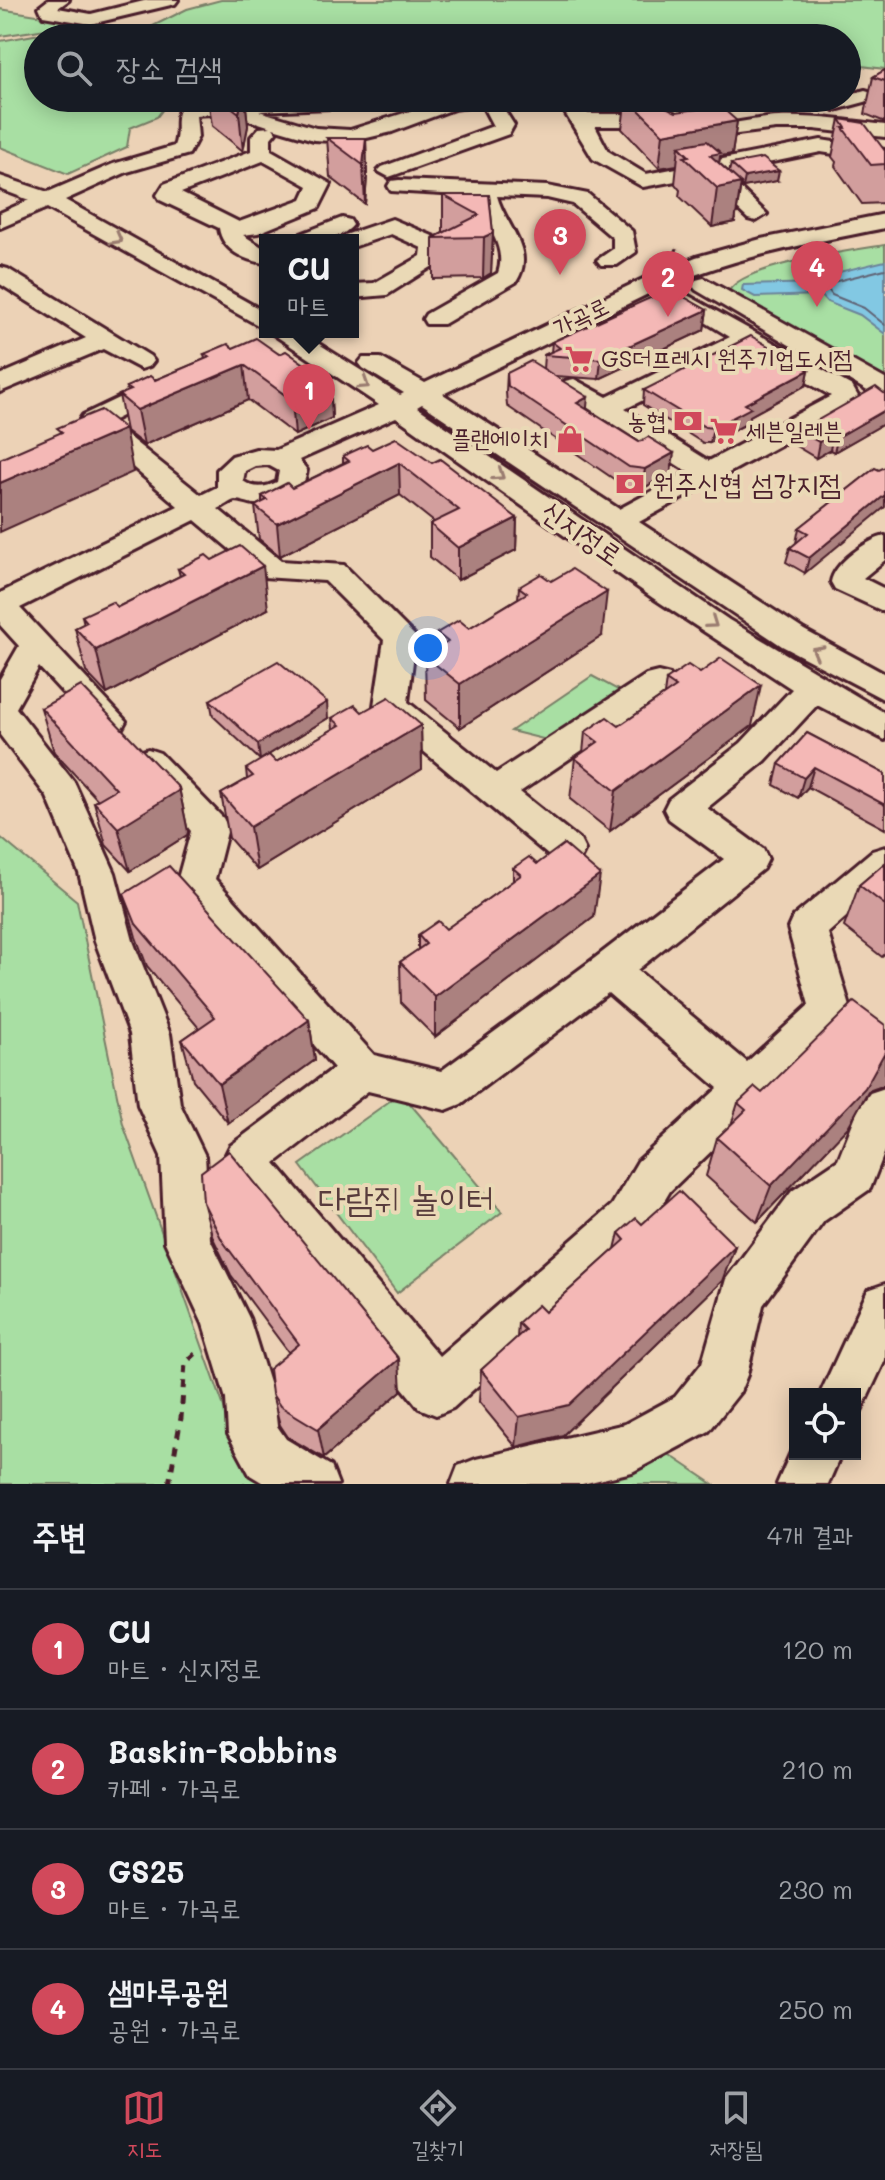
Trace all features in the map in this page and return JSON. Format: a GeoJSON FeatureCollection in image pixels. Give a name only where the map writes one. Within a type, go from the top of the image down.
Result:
{"type":"FeatureCollection","features":[{"type":"Feature","properties":{"kind":"street"},"geometry":{"type":"LineString","coordinates":[[60,0],[48,7],[49,12],[91,19],[169,0]]}},
{"type":"Feature","properties":{"kind":"street"},"geometry":{"type":"LineString","coordinates":[[861,97],[865,96]]}},
{"type":"Feature","properties":{"kind":"street"},"geometry":{"type":"LineString","coordinates":[[0,221],[120,168],[182,150],[188,137],[187,112]]}},
{"type":"Feature","properties":{"kind":"street"},"geometry":{"type":"LineString","coordinates":[[246,112],[315,135],[344,137],[395,127],[429,112]]}},
{"type":"Feature","properties":{"kind":"street"},"geometry":{"type":"LineString","coordinates":[[394,179],[502,130],[504,125],[496,112]]}},
{"type":"Feature","properties":{"kind":"street"},"geometry":{"type":"LineString","coordinates":[[576,112],[600,155],[643,181],[821,146],[885,156]]}},
{"type":"Feature","properties":{"kind":"street"},"geometry":{"type":"LineString","coordinates":[[652,120],[661,112]]}},
{"type":"Feature","properties":{"kind":"street"},"geometry":{"type":"LineString","coordinates":[[832,112],[835,125]]}},
{"type":"Feature","properties":{"kind":"street"},"geometry":{"type":"LineString","coordinates":[[261,154],[261,137],[277,120]]}},
{"type":"Feature","properties":{"kind":"street"},"geometry":{"type":"LineString","coordinates":[[582,120],[652,120],[679,133],[690,134],[776,123],[885,131]]}},
{"type":"Feature","properties":{"kind":"street"},"geometry":{"type":"LineString","coordinates":[[231,229],[250,228],[311,203],[320,184],[271,156],[261,154],[172,189],[168,195],[221,218],[231,229],[232,239],[259,255]]}},
{"type":"Feature","properties":{"kind":"street"},"geometry":{"type":"LineString","coordinates":[[368,162],[394,179],[485,190],[547,192],[580,199],[624,236],[625,252],[609,260]]}},
{"type":"Feature","properties":{"kind":"street"},"geometry":{"type":"LineString","coordinates":[[0,165],[259,299]]}},
{"type":"Feature","properties":{"kind":"street"},"geometry":{"type":"LineString","coordinates":[[707,168],[756,214]]}},
{"type":"Feature","properties":{"kind":"street"},"geometry":{"type":"LineString","coordinates":[[392,226],[394,179]]}},
{"type":"Feature","properties":{"kind":"street"},"geometry":{"type":"LineString","coordinates":[[0,182],[59,196],[259,318]]}},
{"type":"Feature","properties":{"kind":"street"},"geometry":{"type":"LineString","coordinates":[[435,319],[508,277],[514,266],[509,239],[492,216],[485,190]]}},
{"type":"Feature","properties":{"kind":"street","name":"가곡로"},"geometry":{"type":"LineString","coordinates":[[195,508],[234,490],[228,478],[235,465],[252,458],[286,464],[306,460],[704,262],[761,246],[885,221]]}},
{"type":"Feature","properties":{"kind":"street"},"geometry":{"type":"LineString","coordinates":[[347,232],[392,226],[434,245],[432,259],[379,290],[359,291]]}},
{"type":"Feature","properties":{"kind":"street","name":"가곡로"},"geometry":{"type":"LineString","coordinates":[[659,287],[789,249],[885,232]]}},
{"type":"Feature","properties":{"kind":"street"},"geometry":{"type":"LineString","coordinates":[[0,274],[141,361]]}},
{"type":"Feature","properties":{"kind":"street"},"geometry":{"type":"LineString","coordinates":[[704,285],[885,390]]}},
{"type":"Feature","properties":{"kind":"street"},"geometry":{"type":"LineString","coordinates":[[616,523],[846,398],[843,392],[659,287]]}},
{"type":"Feature","properties":{"kind":"street","name":"신지정로"},"geometry":{"type":"LineString","coordinates":[[293,338],[417,404],[616,523],[793,638],[885,688]]}},
{"type":"Feature","properties":{"kind":"street","name":"신지정로"},"geometry":{"type":"LineString","coordinates":[[325,338],[812,689],[885,728]]}},
{"type":"Feature","properties":{"kind":"street"},"geometry":{"type":"LineString","coordinates":[[606,408],[748,338]]}},
{"type":"Feature","properties":{"kind":"street"},"geometry":{"type":"LineString","coordinates":[[2,380],[105,339]]}},
{"type":"Feature","properties":{"kind":"street"},"geometry":{"type":"LineString","coordinates":[[186,375],[92,421],[274,570],[333,572],[400,637],[391,706],[567,850]]}},
{"type":"Feature","properties":{"kind":"street"},"geometry":{"type":"LineString","coordinates":[[574,387],[708,473]]}},
{"type":"Feature","properties":{"kind":"street"},"geometry":{"type":"LineString","coordinates":[[84,444],[110,433]]}},
{"type":"Feature","properties":{"kind":"street"},"geometry":{"type":"LineString","coordinates":[[195,508],[1,606],[210,828],[196,882],[362,1071],[446,1091],[609,970],[750,859],[682,809],[753,752],[812,689]]}},
{"type":"Feature","properties":{"kind":"street"},"geometry":{"type":"LineString","coordinates":[[885,545],[847,575],[846,582],[885,602]]}},
{"type":"Feature","properties":{"kind":"street"},"geometry":{"type":"LineString","coordinates":[[37,643],[0,710],[62,791],[97,873],[110,924],[150,1034],[159,1105],[183,1156],[188,1242],[228,1327],[250,1399],[253,1434],[268,1457],[313,1484]]}},
{"type":"Feature","properties":{"kind":"street"},"geometry":{"type":"LineString","coordinates":[[495,791],[658,683]]}},
{"type":"Feature","properties":{"kind":"street"},"geometry":{"type":"LineString","coordinates":[[110,924],[203,854]]}},
{"type":"Feature","properties":{"kind":"street"},"geometry":{"type":"LineString","coordinates":[[831,1010],[807,928],[885,861]]}},
{"type":"Feature","properties":{"kind":"street"},"geometry":{"type":"LineString","coordinates":[[609,970],[748,1088]]}},
{"type":"Feature","properties":{"kind":"street"},"geometry":{"type":"LineString","coordinates":[[362,1071],[245,1160],[436,1391],[628,1220],[654,1176],[831,1010]]}},
{"type":"Feature","properties":{"kind":"street"},"geometry":{"type":"LineString","coordinates":[[831,1010],[872,1019]]}},
{"type":"Feature","properties":{"kind":"street"},"geometry":{"type":"LineString","coordinates":[[476,1484],[632,1447],[692,1414],[723,1375],[742,1295],[808,1206],[855,1174],[873,1124],[885,1107]]}},
{"type":"Feature","properties":{"kind":"street"},"geometry":{"type":"LineString","coordinates":[[847,1388],[885,1307]]}},
{"type":"Feature","properties":{"kind":"street"},"geometry":{"type":"LineString","coordinates":[[802,1484],[813,1460]]}},
{"type":"Feature","properties":{"kind":"path"},"geometry":{"type":"LineString","coordinates":[[674,255],[679,244]]}},
{"type":"Feature","properties":{"kind":"path"},"geometry":{"type":"LineString","coordinates":[[169,1484],[181,1418],[185,1363],[228,1327]]}},
{"type":"Feature","properties":{"kind":"green space"},"geometry":{"type":"Polygon","coordinates":[[[221,0],[885,0],[885,69],[861,66],[861,24],[157,24],[187,9],[221,0]]]}},
{"type":"Feature","properties":{"kind":"green space"},"geometry":{"type":"Polygon","coordinates":[[[0,9],[86,23],[24,24],[24,32],[0,36],[0,9]]]}},
{"type":"Feature","properties":{"kind":"green space"},"geometry":{"type":"Polygon","coordinates":[[[24,37],[24,112],[161,112],[157,117],[130,128],[127,147],[68,174],[0,147],[0,41],[24,37]]]}},
{"type":"Feature","properties":{"kind":"green space"},"geometry":{"type":"Polygon","coordinates":[[[885,245],[885,377],[734,300],[729,291],[738,282],[776,266],[885,245]]]}},
{"type":"Feature","properties":{"kind":"green space"},"geometry":{"type":"Polygon","coordinates":[[[592,676],[622,692],[551,741],[511,731],[592,676]]]}},
{"type":"Feature","properties":{"kind":"green space"},"geometry":{"type":"Polygon","coordinates":[[[0,837],[77,901],[123,1124],[239,1449],[297,1484],[0,1484],[0,837]]]}},
{"type":"Feature","properties":{"kind":"green space","name":"다람쥐 놀이터"},"geometry":{"type":"Polygon","coordinates":[[[401,1093],[502,1212],[397,1293],[300,1165],[401,1093]]]}},
{"type":"Feature","properties":{"kind":"green space"},"geometry":{"type":"Polygon","coordinates":[[[661,1449],[713,1484],[518,1484],[661,1449]]]}},
{"type":"Feature","properties":{"kind":"water"},"geometry":{"type":"Polygon","coordinates":[[[885,261],[885,334],[860,315],[827,302],[821,295],[755,297],[742,290],[743,285],[818,283],[822,276],[885,261]]]}},
{"type":"Feature","properties":{"kind":"building"},"geometry":{"type":"Polygon","coordinates":[[[885,70],[885,81],[873,77],[885,70]]]}},
{"type":"Feature","properties":{"kind":"building"},"geometry":{"type":"Polygon","coordinates":[[[641,112],[727,112],[737,121],[663,134],[641,112]]]}},
{"type":"Feature","properties":{"kind":"building"},"geometry":{"type":"Polygon","coordinates":[[[840,119],[864,123],[885,151],[885,164],[871,165],[843,128],[846,128],[840,119]]]}},
{"type":"Feature","properties":{"kind":"building"},"geometry":{"type":"Polygon","coordinates":[[[327,138],[366,138],[363,165],[327,138]]]}},
{"type":"Feature","properties":{"kind":"building"},"geometry":{"type":"Polygon","coordinates":[[[707,141],[721,153],[710,155],[741,183],[717,188],[684,157],[689,156],[679,146],[707,141]]]}},
{"type":"Feature","properties":{"kind":"building"},"geometry":{"type":"Polygon","coordinates":[[[763,158],[779,171],[745,177],[731,164],[763,158]]]}},
{"type":"Feature","properties":{"kind":"building"},"geometry":{"type":"Polygon","coordinates":[[[443,195],[489,195],[493,233],[484,237],[433,238],[479,215],[443,195]]]}},
{"type":"Feature","properties":{"kind":"building"},"geometry":{"type":"Polygon","coordinates":[[[670,289],[707,310],[601,359],[544,355],[560,348],[552,342],[670,289]]]}},
{"type":"Feature","properties":{"kind":"building"},"geometry":{"type":"Polygon","coordinates":[[[751,336],[809,370],[745,404],[751,408],[713,428],[705,427],[644,390],[751,336]]]}},
{"type":"Feature","properties":{"kind":"building"},"geometry":{"type":"Polygon","coordinates":[[[256,338],[279,354],[286,351],[330,382],[292,400],[244,365],[137,410],[119,395],[131,390],[126,387],[150,376],[155,380],[210,357],[204,354],[228,344],[233,348],[256,338]]]}},
{"type":"Feature","properties":{"kind":"building"},"geometry":{"type":"Polygon","coordinates":[[[531,361],[588,397],[577,403],[639,442],[648,437],[674,453],[645,469],[629,467],[508,386],[507,373],[531,361]]]}},
{"type":"Feature","properties":{"kind":"building"},"geometry":{"type":"Polygon","coordinates":[[[876,387],[885,394],[885,410],[838,437],[833,434],[819,442],[799,431],[876,387]]]}},
{"type":"Feature","properties":{"kind":"building"},"geometry":{"type":"Polygon","coordinates":[[[101,410],[125,429],[0,483],[0,459],[62,432],[57,428],[101,410]]]}},
{"type":"Feature","properties":{"kind":"building"},"geometry":{"type":"Polygon","coordinates":[[[396,438],[432,463],[440,459],[517,518],[458,548],[430,524],[459,510],[399,463],[277,524],[255,506],[267,500],[262,496],[287,483],[292,488],[349,461],[343,456],[367,445],[372,449],[396,438]]]}},
{"type":"Feature","properties":{"kind":"building"},"geometry":{"type":"Polygon","coordinates":[[[885,467],[885,495],[809,558],[790,548],[808,533],[799,528],[875,468],[885,467]]]}},
{"type":"Feature","properties":{"kind":"building"},"geometry":{"type":"Polygon","coordinates":[[[240,546],[263,566],[96,650],[75,628],[87,622],[82,616],[112,602],[118,607],[184,574],[178,569],[206,555],[212,560],[240,546]]]}},
{"type":"Feature","properties":{"kind":"building"},"geometry":{"type":"Polygon","coordinates":[[[572,569],[607,592],[460,684],[425,656],[448,642],[437,633],[459,620],[469,628],[527,593],[519,587],[541,574],[551,581],[572,569]]]}},
{"type":"Feature","properties":{"kind":"building"},"geometry":{"type":"Polygon","coordinates":[[[721,658],[761,685],[616,791],[575,758],[598,742],[585,732],[607,717],[619,726],[676,687],[666,680],[688,665],[700,673],[721,658]]]}},
{"type":"Feature","properties":{"kind":"building"},"geometry":{"type":"Polygon","coordinates":[[[278,661],[327,702],[258,744],[210,700],[278,661]]]}},
{"type":"Feature","properties":{"kind":"building"},"geometry":{"type":"Polygon","coordinates":[[[81,686],[179,788],[118,828],[94,802],[116,789],[41,708],[81,686]]]}},
{"type":"Feature","properties":{"kind":"building"},"geometry":{"type":"Polygon","coordinates":[[[389,697],[421,725],[250,827],[221,794],[253,776],[246,769],[269,755],[276,762],[340,725],[332,718],[355,705],[362,712],[389,697]]]}},
{"type":"Feature","properties":{"kind":"building"},"geometry":{"type":"Polygon","coordinates":[[[807,733],[885,774],[885,805],[814,767],[804,778],[779,764],[807,733]]]}},
{"type":"Feature","properties":{"kind":"building"},"geometry":{"type":"Polygon","coordinates":[[[564,844],[600,875],[435,997],[400,962],[426,944],[418,935],[438,921],[446,929],[521,875],[513,868],[529,857],[537,864],[564,844]]]}},
{"type":"Feature","properties":{"kind":"building"},"geometry":{"type":"Polygon","coordinates":[[[885,863],[885,905],[859,885],[885,863]]]}},
{"type":"Feature","properties":{"kind":"building"},"geometry":{"type":"Polygon","coordinates":[[[169,866],[309,1020],[219,1084],[182,1040],[215,1017],[136,924],[124,894],[169,866]]]}},
{"type":"Feature","properties":{"kind":"building"},"geometry":{"type":"Polygon","coordinates":[[[854,1002],[885,1025],[885,1052],[865,1088],[771,1186],[717,1138],[746,1110],[738,1103],[755,1087],[762,1093],[854,1002]]]}},
{"type":"Feature","properties":{"kind":"building"},"geometry":{"type":"Polygon","coordinates":[[[229,1151],[399,1359],[318,1429],[280,1406],[272,1394],[269,1369],[299,1344],[222,1240],[203,1202],[201,1172],[229,1151]]]}},
{"type":"Feature","properties":{"kind":"building"},"geometry":{"type":"Polygon","coordinates":[[[679,1191],[735,1246],[569,1405],[519,1417],[481,1370],[525,1330],[518,1323],[538,1305],[545,1312],[625,1240],[619,1233],[636,1218],[642,1224],[679,1191]]]}},
{"type":"Feature","properties":{"kind":"place","name":"GS25"},"geometry":{"type":"Point","coordinates":[560,275]}},
{"type":"Feature","properties":{"kind":"place","name":"샘마루공원"},"geometry":{"type":"Point","coordinates":[817,307]}},
{"type":"Feature","properties":{"kind":"place","name":"Baskin-Robbins"},"geometry":{"type":"Point","coordinates":[668,317]}},
{"type":"Feature","properties":{"kind":"place","name":"GS더프레시 원주기업도시점"},"geometry":{"type":"Point","coordinates":[579,359]}},
{"type":"Feature","properties":{"kind":"place","name":"농협"},"geometry":{"type":"Point","coordinates":[688,421]}},
{"type":"Feature","properties":{"kind":"place","name":"CU"},"geometry":{"type":"Point","coordinates":[309,430]}},
{"type":"Feature","properties":{"kind":"place","name":"세븐일레븐"},"geometry":{"type":"Point","coordinates":[724,431]}},
{"type":"Feature","properties":{"kind":"place","name":"플랜에이치"},"geometry":{"type":"Point","coordinates":[570,439]}},
{"type":"Feature","properties":{"kind":"place","name":"원주신협 섬강지점"},"geometry":{"type":"Point","coordinates":[630,484]}}]}
